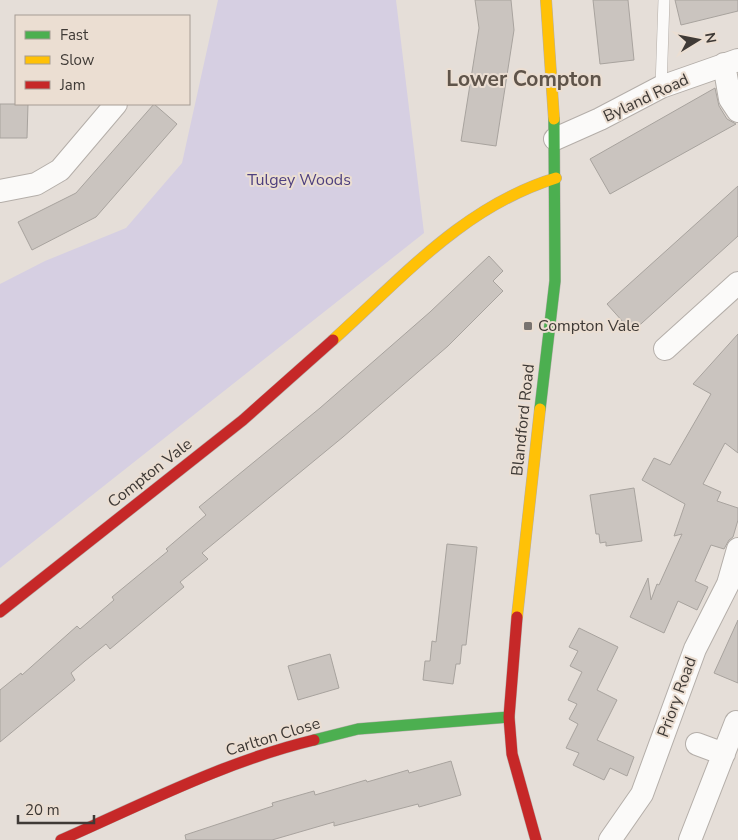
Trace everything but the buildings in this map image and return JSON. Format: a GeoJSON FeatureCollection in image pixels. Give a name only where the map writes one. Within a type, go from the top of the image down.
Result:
{"type":"FeatureCollection","features":[{"type":"Feature","properties":{"kind":"street","name":"Blandford Road"},"geometry":{"type":"LineString","coordinates":[[536,840],[512,754],[509,717],[512,657],[555,281],[556,178],[554,95],[546,0]]}},
{"type":"Feature","properties":{"kind":"street","name":"Byland Road"},"geometry":{"type":"LineString","coordinates":[[555,139],[600,119],[662,87],[731,62]]}},
{"type":"Feature","properties":{"kind":"street"},"geometry":{"type":"LineString","coordinates":[[731,62],[730,99],[738,112]]}},
{"type":"Feature","properties":{"kind":"street"},"geometry":{"type":"LineString","coordinates":[[0,191],[36,184],[60,170],[115,105]]}},
{"type":"Feature","properties":{"kind":"street","name":"Compton Vale"},"geometry":{"type":"LineString","coordinates":[[0,612],[242,420],[461,225],[495,201],[529,186],[556,178]]}},
{"type":"Feature","properties":{"kind":"street"},"geometry":{"type":"LineString","coordinates":[[665,349],[738,283]]}},
{"type":"Feature","properties":{"kind":"street","name":"Priory Road"},"geometry":{"type":"LineString","coordinates":[[610,840],[642,794],[692,657],[728,584],[738,549]]}},
{"type":"Feature","properties":{"kind":"street","name":"Carlton Close"},"geometry":{"type":"LineString","coordinates":[[60,840],[215,772],[288,746],[358,729],[509,717]]}},
{"type":"Feature","properties":{"kind":"street"},"geometry":{"type":"LineString","coordinates":[[690,840],[736,722]]}},
{"type":"Feature","properties":{"kind":"street"},"geometry":{"type":"LineString","coordinates":[[697,744],[724,754]]}},
{"type":"Feature","properties":{"kind":"lane"},"geometry":{"type":"LineString","coordinates":[[662,87],[664,0]]}},
{"type":"Feature","properties":{"kind":"green space","name":"Tulgey Woods"},"geometry":{"type":"Polygon","coordinates":[[[218,0],[396,0],[424,233],[0,568],[0,284],[45,261],[126,228],[182,163],[218,0]]]}},
{"type":"Feature","properties":{"kind":"traffic: fast"},"geometry":{"type":"LineString","coordinates":[[540,409],[555,281],[554,119]]}},
{"type":"Feature","properties":{"kind":"traffic: fast"},"geometry":{"type":"LineString","coordinates":[[314,740],[358,729],[509,717]]}},
{"type":"Feature","properties":{"kind":"traffic: slow"},"geometry":{"type":"LineString","coordinates":[[546,0],[554,119]]}},
{"type":"Feature","properties":{"kind":"traffic: slow"},"geometry":{"type":"LineString","coordinates":[[333,340],[410,268],[463,225],[492,206],[523,190],[556,178]]}},
{"type":"Feature","properties":{"kind":"traffic: slow"},"geometry":{"type":"LineString","coordinates":[[517,617],[540,409]]}},
{"type":"Feature","properties":{"kind":"traffic: jam"},"geometry":{"type":"LineString","coordinates":[[0,612],[243,420],[333,340]]}},
{"type":"Feature","properties":{"kind":"traffic: jam"},"geometry":{"type":"LineString","coordinates":[[517,617],[509,717],[512,754],[536,840]]}},
{"type":"Feature","properties":{"kind":"traffic: jam"},"geometry":{"type":"LineString","coordinates":[[61,840],[217,771],[249,759],[314,740]]}},
{"type":"Feature","properties":{"kind":"place","name":"Compton Vale"},"geometry":{"type":"Point","coordinates":[528,326]}},
{"type":"Feature","properties":{"kind":"district","name":"Lower Compton"},"geometry":{"type":"Point","coordinates":[524,79]}}]}
